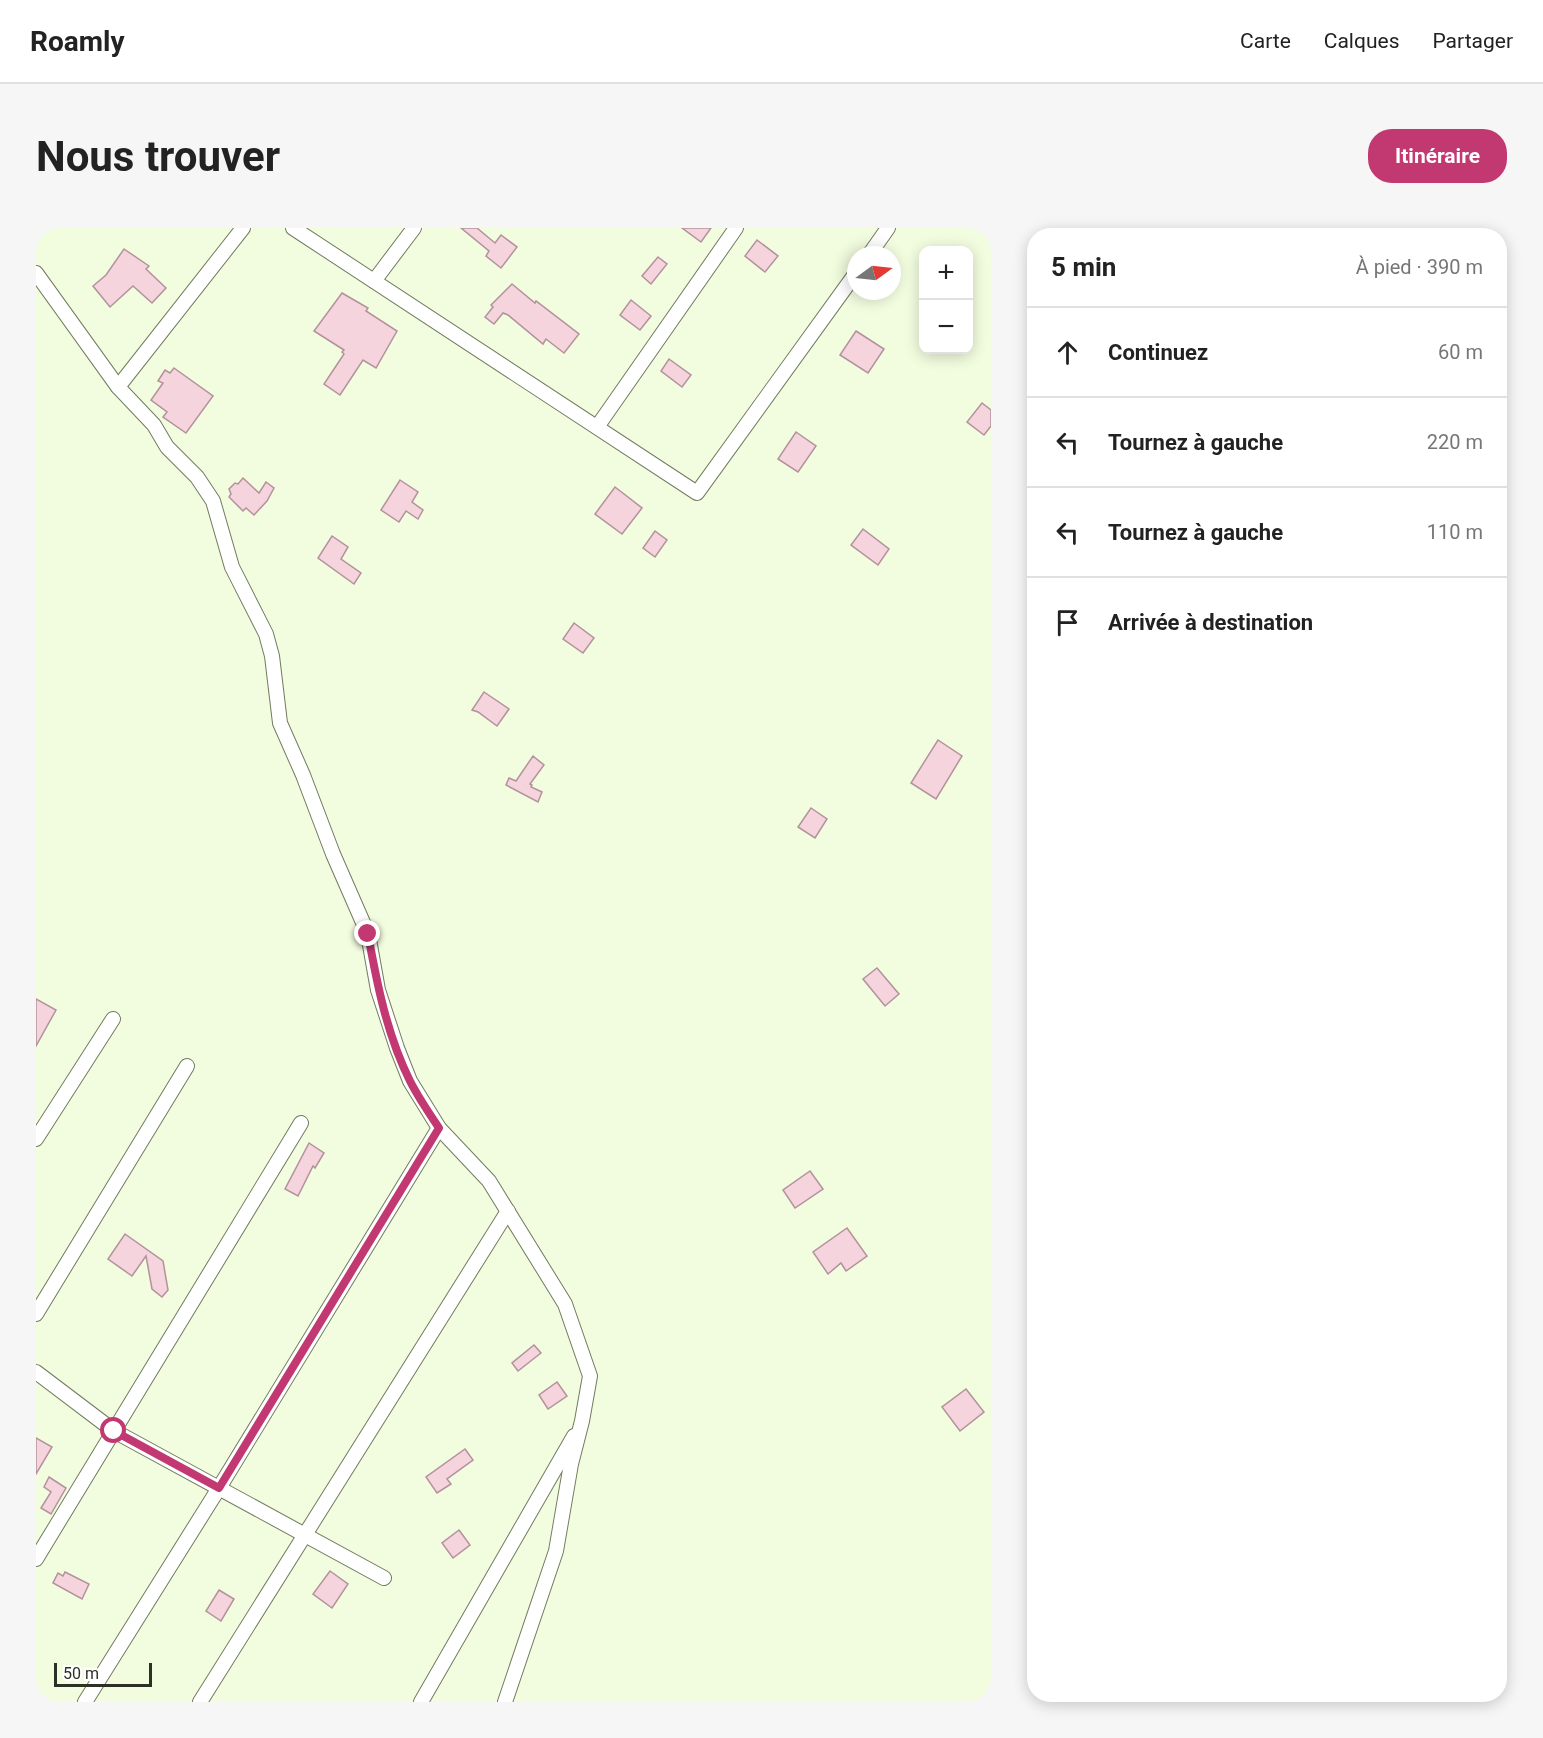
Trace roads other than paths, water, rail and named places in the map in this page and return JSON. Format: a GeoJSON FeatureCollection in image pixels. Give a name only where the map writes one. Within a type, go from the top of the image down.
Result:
{"type":"FeatureCollection","features":[{"type":"Feature","properties":{"kind":"street"},"geometry":{"type":"LineString","coordinates":[[118,387],[243,228]]}},
{"type":"Feature","properties":{"kind":"street"},"geometry":{"type":"LineString","coordinates":[[293,228],[697,493],[847,285]]}},
{"type":"Feature","properties":{"kind":"street"},"geometry":{"type":"LineString","coordinates":[[374,281],[414,228]]}},
{"type":"Feature","properties":{"kind":"street"},"geometry":{"type":"LineString","coordinates":[[597,427],[736,228]]}},
{"type":"Feature","properties":{"kind":"street"},"geometry":{"type":"LineString","coordinates":[[875,246],[888,228]]}},
{"type":"Feature","properties":{"kind":"street"},"geometry":{"type":"LineString","coordinates":[[36,273],[118,387],[154,425],[167,447],[197,477],[213,501],[232,567],[266,634],[272,656],[280,723],[368,934],[378,990],[410,1081],[439,1128],[489,1181],[565,1304],[590,1376],[571,1464],[556,1551],[505,1702]]}},
{"type":"Feature","properties":{"kind":"street"},"geometry":{"type":"LineString","coordinates":[[36,1139],[112,1020]]}},
{"type":"Feature","properties":{"kind":"street"},"geometry":{"type":"LineString","coordinates":[[36,1314],[188,1066]]}},
{"type":"Feature","properties":{"kind":"street"},"geometry":{"type":"LineString","coordinates":[[36,1559],[301,1123]]}},
{"type":"Feature","properties":{"kind":"street"},"geometry":{"type":"LineString","coordinates":[[85,1702],[439,1128]]}},
{"type":"Feature","properties":{"kind":"street"},"geometry":{"type":"LineString","coordinates":[[200,1702],[508,1211]]}},
{"type":"Feature","properties":{"kind":"street"},"geometry":{"type":"LineString","coordinates":[[36,1372],[114,1431],[384,1578]]}},
{"type":"Feature","properties":{"kind":"street"},"geometry":{"type":"LineString","coordinates":[[421,1702],[582,1421]]}}]}
